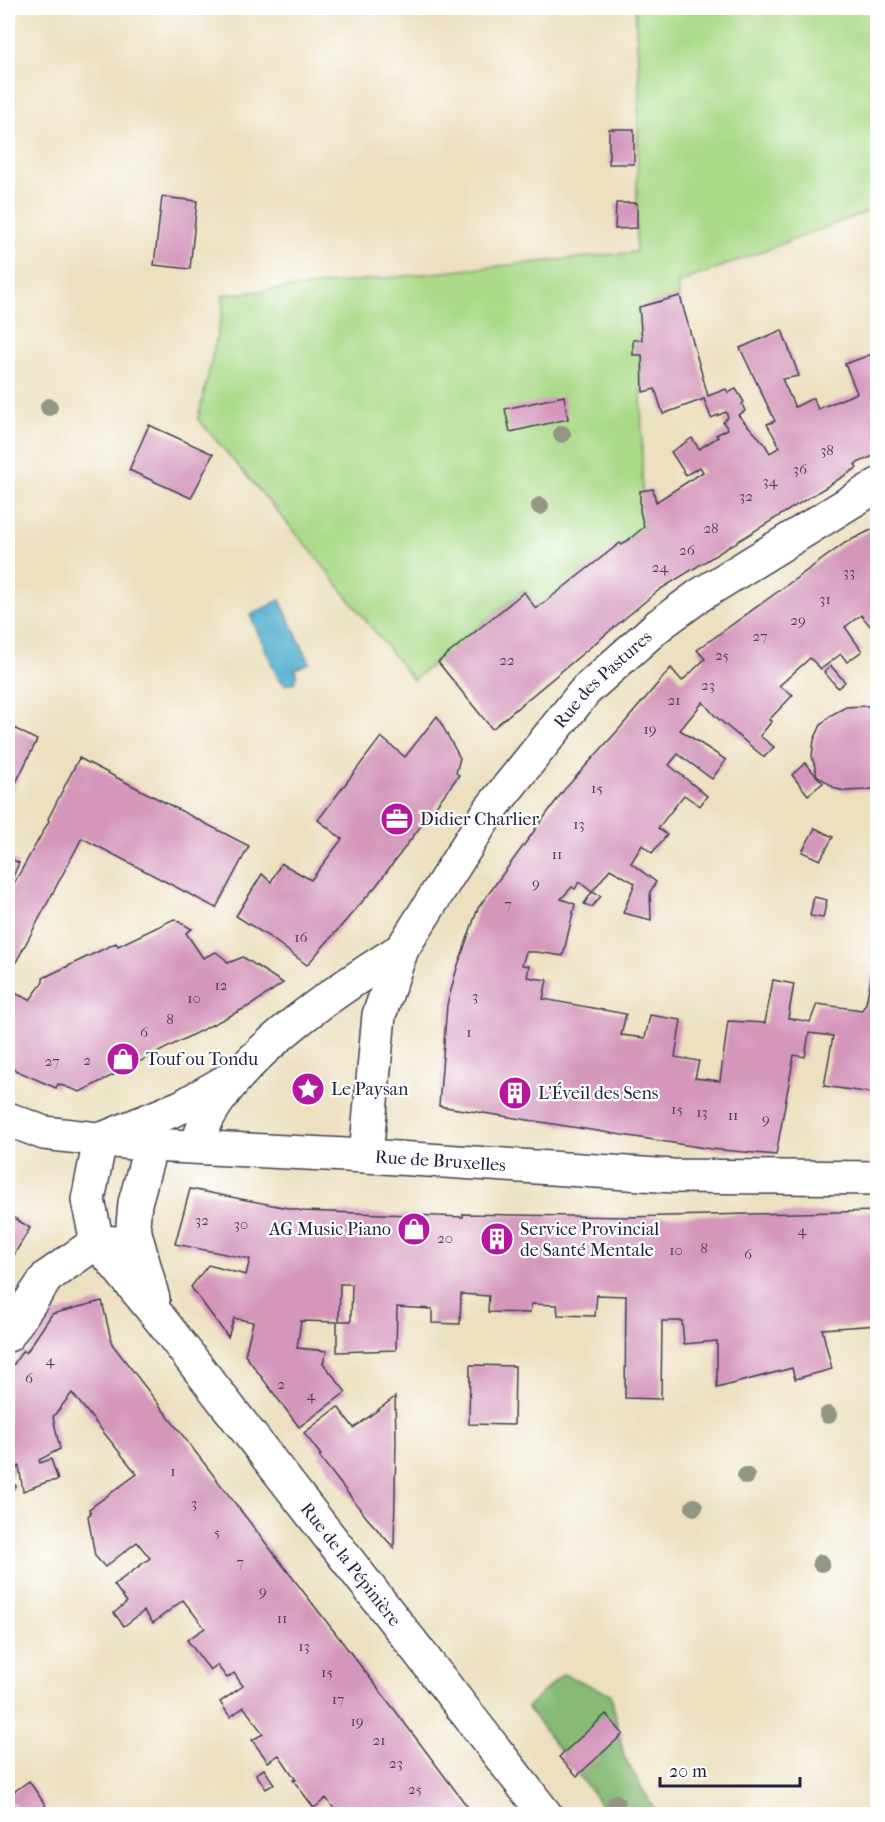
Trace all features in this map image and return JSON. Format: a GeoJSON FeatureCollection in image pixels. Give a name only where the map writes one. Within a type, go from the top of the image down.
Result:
{"type":"FeatureCollection","features":[{"type":"Feature","properties":{"kind":"street","name":"Rue des Pastures"},"geometry":{"type":"LineString","coordinates":[[366,1156],[379,1015],[402,949],[489,811],[586,690],[659,625],[700,594],[878,485]]}},
{"type":"Feature","properties":{"kind":"street","name":"Rue des Pastures"},"geometry":{"type":"LineString","coordinates":[[100,1140],[182,1107],[240,1072],[289,1028],[344,985],[402,949]]}},
{"type":"Feature","properties":{"kind":"street","name":"Rue des Pastures"},"geometry":{"type":"LineString","coordinates":[[196,1148],[209,1115],[240,1072]]}},
{"type":"Feature","properties":{"kind":"street","name":"Rue de Bruxelles"},"geometry":{"type":"LineString","coordinates":[[8,1119],[44,1133],[151,1145],[674,1176],[878,1178]]}},
{"type":"Feature","properties":{"kind":"street"},"geometry":{"type":"LineString","coordinates":[[97,1242],[88,1200],[100,1140]]}},
{"type":"Feature","properties":{"kind":"street","name":"Rue de la Pépinière"},"geometry":{"type":"LineString","coordinates":[[151,1145],[135,1203],[133,1225],[157,1315]]}},
{"type":"Feature","properties":{"kind":"street"},"geometry":{"type":"LineString","coordinates":[[8,1335],[47,1277],[97,1242],[137,1244]]}},
{"type":"Feature","properties":{"kind":"street","name":"Rue de la Pépinière"},"geometry":{"type":"LineString","coordinates":[[97,1242],[120,1267],[545,1815]]}},
{"type":"Feature","properties":{"kind":"green space"},"geometry":{"type":"Polygon","coordinates":[[[635,8],[877,8],[877,208],[678,283],[679,296],[640,308],[643,528],[540,608],[524,590],[413,680],[312,552],[198,419],[222,314],[223,295],[636,252],[639,78],[635,8]]]}},
{"type":"Feature","properties":{"kind":"green space"},"geometry":{"type":"Polygon","coordinates":[[[563,1674],[611,1694],[624,1757],[657,1814],[608,1814],[527,1707],[563,1674]]]}},
{"type":"Feature","properties":{"kind":"water"},"geometry":{"type":"Polygon","coordinates":[[[280,600],[310,663],[295,669],[297,676],[295,682],[286,685],[278,678],[250,615],[280,600]]]}},
{"type":"Feature","properties":{"kind":"building"},"geometry":{"type":"Polygon","coordinates":[[[609,129],[634,129],[634,164],[609,164],[609,129]]]}},
{"type":"Feature","properties":{"kind":"building"},"geometry":{"type":"Polygon","coordinates":[[[162,197],[197,201],[190,269],[154,265],[162,197]]]}},
{"type":"Feature","properties":{"kind":"building"},"geometry":{"type":"Polygon","coordinates":[[[616,203],[637,203],[637,228],[615,229],[616,203]]]}},
{"type":"Feature","properties":{"kind":"building"},"geometry":{"type":"Polygon","coordinates":[[[680,296],[708,396],[726,389],[728,393],[736,389],[744,402],[742,404],[745,411],[738,415],[764,443],[770,453],[780,447],[767,424],[775,421],[740,348],[782,330],[799,376],[782,379],[795,407],[813,398],[818,409],[857,393],[845,364],[878,352],[878,454],[855,464],[857,468],[659,590],[492,729],[438,662],[524,592],[536,609],[620,543],[622,545],[644,527],[640,511],[640,491],[653,489],[656,502],[703,472],[700,467],[686,475],[671,452],[692,438],[699,449],[718,437],[716,435],[728,429],[723,422],[728,417],[726,412],[711,418],[704,399],[663,414],[655,389],[643,392],[642,355],[633,355],[633,340],[642,340],[639,307],[680,296]]]}},
{"type":"Feature","properties":{"kind":"building"},"geometry":{"type":"Polygon","coordinates":[[[564,396],[568,419],[510,432],[505,409],[564,396]]]}},
{"type":"Feature","properties":{"kind":"building"},"geometry":{"type":"Polygon","coordinates":[[[149,425],[213,454],[191,498],[129,470],[149,425]]]}},
{"type":"Feature","properties":{"kind":"building"},"geometry":{"type":"Polygon","coordinates":[[[875,528],[878,531],[878,635],[861,615],[845,627],[862,651],[847,662],[841,654],[821,669],[810,658],[779,686],[793,695],[769,720],[772,721],[760,736],[774,747],[764,757],[715,716],[703,702],[680,730],[726,760],[712,779],[678,754],[669,765],[707,796],[700,806],[684,795],[658,828],[667,835],[652,853],[642,845],[631,863],[656,882],[650,892],[651,920],[623,913],[635,883],[610,869],[592,892],[579,882],[575,889],[572,887],[561,899],[575,904],[563,956],[526,952],[522,965],[529,966],[527,977],[547,980],[543,999],[626,1014],[621,1035],[645,1038],[650,1015],[681,1020],[675,1057],[699,1061],[695,1078],[720,1081],[728,1021],[765,1023],[773,980],[794,984],[788,1018],[810,1022],[817,1004],[862,1010],[866,1003],[872,974],[878,974],[878,1094],[824,1086],[833,1036],[809,1033],[805,1057],[794,1055],[776,1155],[711,1149],[439,1106],[447,1005],[478,908],[564,790],[671,668],[682,681],[705,659],[697,650],[845,543],[875,528]]]}},
{"type":"Feature","properties":{"kind":"building"},"geometry":{"type":"Polygon","coordinates":[[[831,666],[845,682],[838,688],[824,672],[831,666]]]}},
{"type":"Feature","properties":{"kind":"building"},"geometry":{"type":"Polygon","coordinates":[[[867,706],[878,710],[878,787],[867,790],[836,789],[817,775],[812,756],[814,740],[821,725],[831,715],[846,707],[867,706]]]}},
{"type":"Feature","properties":{"kind":"building"},"geometry":{"type":"Polygon","coordinates":[[[437,716],[460,758],[456,773],[459,775],[376,886],[307,965],[236,916],[262,874],[271,882],[281,863],[311,880],[342,839],[318,820],[381,737],[405,757],[437,716]]]}},
{"type":"Feature","properties":{"kind":"building"},"geometry":{"type":"Polygon","coordinates":[[[8,725],[37,740],[8,799],[8,725]]]}},
{"type":"Feature","properties":{"kind":"building"},"geometry":{"type":"Polygon","coordinates":[[[79,758],[249,846],[216,908],[82,838],[14,966],[8,963],[8,894],[49,821],[79,758]]]}},
{"type":"Feature","properties":{"kind":"building"},"geometry":{"type":"Polygon","coordinates":[[[805,763],[823,783],[808,795],[792,775],[805,763]]]}},
{"type":"Feature","properties":{"kind":"building"},"geometry":{"type":"Polygon","coordinates":[[[815,828],[833,837],[820,860],[802,852],[815,828]]]}},
{"type":"Feature","properties":{"kind":"building"},"geometry":{"type":"Polygon","coordinates":[[[8,857],[19,863],[8,888],[8,857]]]}},
{"type":"Feature","properties":{"kind":"building"},"geometry":{"type":"Polygon","coordinates":[[[592,892],[601,896],[592,907],[584,904],[592,892]]]}},
{"type":"Feature","properties":{"kind":"building"},"geometry":{"type":"Polygon","coordinates":[[[814,897],[827,900],[823,918],[810,916],[814,897]]]}},
{"type":"Feature","properties":{"kind":"building"},"geometry":{"type":"Polygon","coordinates":[[[174,919],[192,929],[186,933],[203,958],[216,952],[228,963],[243,957],[283,983],[251,1005],[80,1092],[58,1084],[56,1088],[8,1067],[8,990],[30,1000],[43,982],[43,978],[116,943],[118,946],[174,919]]]}},
{"type":"Feature","properties":{"kind":"building"},"geometry":{"type":"Polygon","coordinates":[[[190,1189],[303,1211],[463,1217],[463,1214],[626,1217],[878,1211],[878,1325],[822,1329],[832,1369],[795,1379],[792,1368],[717,1388],[717,1341],[684,1344],[682,1321],[662,1321],[661,1399],[625,1398],[626,1296],[597,1295],[595,1316],[558,1315],[557,1305],[531,1304],[530,1313],[488,1312],[489,1296],[461,1294],[460,1324],[432,1323],[432,1309],[397,1307],[396,1350],[337,1352],[337,1322],[301,1321],[297,1348],[327,1351],[323,1363],[346,1392],[299,1427],[245,1355],[253,1322],[234,1318],[228,1337],[191,1287],[208,1265],[246,1275],[250,1259],[175,1244],[190,1189]],[[340,1284],[339,1321],[351,1321],[352,1284],[340,1284]]]}},
{"type":"Feature","properties":{"kind":"building"},"geometry":{"type":"Polygon","coordinates":[[[8,1214],[30,1228],[8,1265],[8,1214]]]}},
{"type":"Feature","properties":{"kind":"building"},"geometry":{"type":"Polygon","coordinates":[[[102,1301],[112,1344],[473,1814],[338,1814],[326,1798],[314,1808],[293,1780],[296,1780],[279,1755],[268,1762],[252,1740],[263,1734],[244,1707],[230,1717],[220,1702],[243,1686],[234,1673],[227,1678],[217,1665],[210,1670],[187,1640],[205,1628],[183,1600],[153,1623],[144,1611],[124,1626],[114,1613],[127,1602],[114,1585],[150,1558],[137,1542],[105,1567],[95,1556],[88,1516],[91,1513],[89,1509],[137,1474],[72,1393],[53,1417],[60,1449],[39,1460],[40,1463],[51,1459],[58,1480],[23,1491],[19,1466],[8,1480],[8,1373],[23,1350],[26,1353],[52,1314],[102,1301]]]}},
{"type":"Feature","properties":{"kind":"building"},"geometry":{"type":"Polygon","coordinates":[[[470,1365],[515,1366],[514,1425],[469,1424],[470,1365]]]}},
{"type":"Feature","properties":{"kind":"building"},"geometry":{"type":"Polygon","coordinates":[[[395,1397],[394,1548],[367,1518],[304,1433],[338,1407],[354,1428],[395,1397]]]}},
{"type":"Feature","properties":{"kind":"building"},"geometry":{"type":"Polygon","coordinates":[[[8,1480],[16,1486],[8,1496],[8,1480]]]}},
{"type":"Feature","properties":{"kind":"building"},"geometry":{"type":"Polygon","coordinates":[[[606,1714],[623,1734],[577,1776],[559,1757],[606,1714]]]}},
{"type":"Feature","properties":{"kind":"building"},"geometry":{"type":"Polygon","coordinates":[[[264,1769],[274,1784],[266,1789],[256,1774],[264,1769]]]}},
{"type":"Feature","properties":{"kind":"building"},"geometry":{"type":"Polygon","coordinates":[[[29,1781],[46,1806],[34,1814],[20,1814],[8,1796],[29,1781]]]}},
{"type":"Feature","properties":{"kind":"place","name":"Didier Charlier"},"geometry":{"type":"Point","coordinates":[397,819]}},
{"type":"Feature","properties":{"kind":"place","name":"Touf ou Tondu"},"geometry":{"type":"Point","coordinates":[123,1059]}},
{"type":"Feature","properties":{"kind":"place","name":"Le Paysan"},"geometry":{"type":"Point","coordinates":[308,1089]}},
{"type":"Feature","properties":{"kind":"place","name":"L'Éveil des Sens"},"geometry":{"type":"Point","coordinates":[515,1093]}},
{"type":"Feature","properties":{"kind":"place","name":"AG Music Piano"},"geometry":{"type":"Point","coordinates":[414,1229]}},
{"type":"Feature","properties":{"kind":"place","name":"Service Provincial de Santé Mentale"},"geometry":{"type":"Point","coordinates":[497,1239]}}]}
